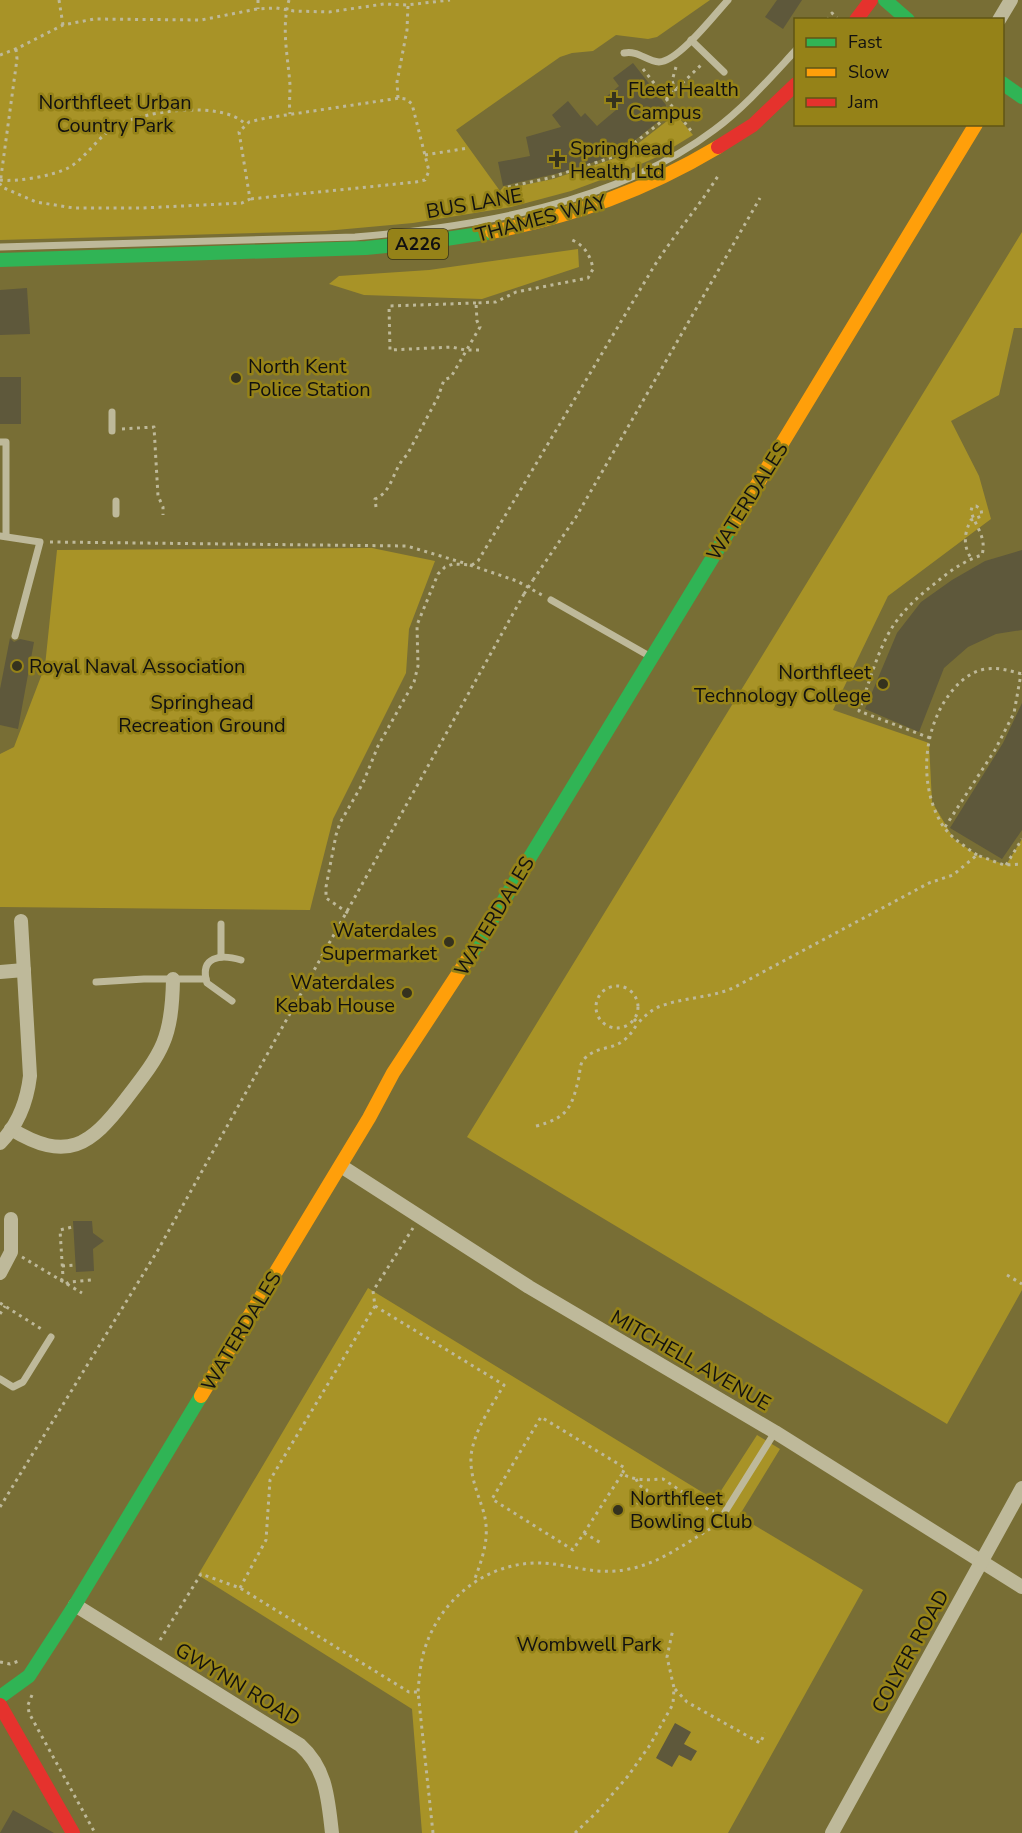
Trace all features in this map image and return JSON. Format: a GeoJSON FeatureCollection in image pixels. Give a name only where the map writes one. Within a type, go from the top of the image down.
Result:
{"type":"FeatureCollection","features":[{"type":"Feature","properties":{"kind":"street"},"geometry":{"type":"LineString","coordinates":[[858,18],[871,0]]}},
{"type":"Feature","properties":{"kind":"street"},"geometry":{"type":"LineString","coordinates":[[885,0],[906,18]]}},
{"type":"Feature","properties":{"kind":"street"},"geometry":{"type":"LineString","coordinates":[[1000,18],[1011,0]]}},
{"type":"Feature","properties":{"kind":"street"},"geometry":{"type":"LineString","coordinates":[[1004,84],[1022,98]]}},
{"type":"Feature","properties":{"kind":"street","name":"THAMES WAY"},"geometry":{"type":"LineString","coordinates":[[0,260],[332,251],[429,243],[495,234],[589,209],[630,194],[685,167],[753,125],[794,85]]}},
{"type":"Feature","properties":{"kind":"street","name":"WATERDALES"},"geometry":{"type":"LineString","coordinates":[[0,1696],[29,1676],[75,1605],[340,1166],[393,1073],[483,934],[975,126]]}},
{"type":"Feature","properties":{"kind":"street"},"geometry":{"type":"LineString","coordinates":[[0,1143],[11,1129],[26,1100],[30,1076],[21,921]]}},
{"type":"Feature","properties":{"kind":"street"},"geometry":{"type":"LineString","coordinates":[[0,972],[24,970]]}},
{"type":"Feature","properties":{"kind":"street"},"geometry":{"type":"LineString","coordinates":[[11,1129],[31,1141],[55,1147],[82,1142],[100,1131],[160,1052],[171,1018],[173,979]]}},
{"type":"Feature","properties":{"kind":"street","name":"MITCHELL AVENUE"},"geometry":{"type":"LineString","coordinates":[[340,1166],[529,1287],[775,1432],[1022,1587]]}},
{"type":"Feature","properties":{"kind":"street"},"geometry":{"type":"LineString","coordinates":[[0,1273],[11,1252],[11,1219]]}},
{"type":"Feature","properties":{"kind":"street","name":"COLYER ROAD"},"geometry":{"type":"LineString","coordinates":[[832,1833],[1022,1488]]}},
{"type":"Feature","properties":{"kind":"street","name":"GWYNN ROAD"},"geometry":{"type":"LineString","coordinates":[[75,1605],[305,1749],[316,1763],[325,1782],[332,1833]]}},
{"type":"Feature","properties":{"kind":"street"},"geometry":{"type":"LineString","coordinates":[[0,1705],[73,1833]]}},
{"type":"Feature","properties":{"kind":"lane"},"geometry":{"type":"LineString","coordinates":[[624,53],[636,52],[652,60],[664,61],[676,55],[728,0]]}},
{"type":"Feature","properties":{"kind":"lane"},"geometry":{"type":"LineString","coordinates":[[691,40],[724,72]]}},
{"type":"Feature","properties":{"kind":"lane","name":"BUS LANE"},"geometry":{"type":"LineString","coordinates":[[0,247],[355,237],[411,231],[525,212],[611,185],[693,145],[748,102],[794,51]]}},
{"type":"Feature","properties":{"kind":"lane"},"geometry":{"type":"LineString","coordinates":[[112,412],[112,430]]}},
{"type":"Feature","properties":{"kind":"lane"},"geometry":{"type":"LineString","coordinates":[[0,442],[6,442],[3,536],[40,542],[15,636]]}},
{"type":"Feature","properties":{"kind":"lane"},"geometry":{"type":"LineString","coordinates":[[116,501],[116,514]]}},
{"type":"Feature","properties":{"kind":"lane"},"geometry":{"type":"LineString","coordinates":[[551,600],[652,657]]}},
{"type":"Feature","properties":{"kind":"lane"},"geometry":{"type":"LineString","coordinates":[[221,924],[221,957]]}},
{"type":"Feature","properties":{"kind":"lane"},"geometry":{"type":"LineString","coordinates":[[232,1000],[208,983],[206,979],[208,962],[229,956],[241,960]]}},
{"type":"Feature","properties":{"kind":"lane"},"geometry":{"type":"LineString","coordinates":[[96,982],[206,979]]}},
{"type":"Feature","properties":{"kind":"lane"},"geometry":{"type":"LineString","coordinates":[[0,1379],[13,1387],[22,1383],[51,1337]]}},
{"type":"Feature","properties":{"kind":"lane"},"geometry":{"type":"LineString","coordinates":[[725,1512],[775,1432]]}},
{"type":"Feature","properties":{"kind":"path"},"geometry":{"type":"LineString","coordinates":[[59,0],[63,25]]}},
{"type":"Feature","properties":{"kind":"path"},"geometry":{"type":"LineString","coordinates":[[258,0],[258,9]]}},
{"type":"Feature","properties":{"kind":"path"},"geometry":{"type":"LineString","coordinates":[[289,0],[284,30],[290,83],[290,115]]}},
{"type":"Feature","properties":{"kind":"path"},"geometry":{"type":"LineString","coordinates":[[0,55],[63,25],[101,18],[210,20],[258,9],[320,12],[384,4],[408,5],[450,0]]}},
{"type":"Feature","properties":{"kind":"path"},"geometry":{"type":"LineString","coordinates":[[398,98],[397,82],[408,27],[408,5]]}},
{"type":"Feature","properties":{"kind":"path"},"geometry":{"type":"LineString","coordinates":[[16,49],[17,59],[0,180],[2,187],[36,202],[74,208],[232,205],[250,199],[420,182],[429,175],[413,108],[406,99],[398,98],[258,119],[246,125],[239,132],[250,199]]}},
{"type":"Feature","properties":{"kind":"path"},"geometry":{"type":"LineString","coordinates":[[636,52],[636,60],[695,136]]}},
{"type":"Feature","properties":{"kind":"path"},"geometry":{"type":"LineString","coordinates":[[666,99],[684,84],[708,57]]}},
{"type":"Feature","properties":{"kind":"path"},"geometry":{"type":"LineString","coordinates":[[0,180],[55,173],[75,163],[112,128],[130,119],[181,110],[195,110],[226,114],[242,120],[246,125]]}},
{"type":"Feature","properties":{"kind":"path"},"geometry":{"type":"LineString","coordinates":[[508,186],[558,176],[620,155],[675,111]]}},
{"type":"Feature","properties":{"kind":"path"},"geometry":{"type":"LineString","coordinates":[[425,155],[468,148]]}},
{"type":"Feature","properties":{"kind":"path"},"geometry":{"type":"LineString","coordinates":[[348,913],[326,898],[336,835],[340,823],[363,783],[378,746],[414,682],[418,666],[417,625],[438,574],[445,567],[453,564],[469,565],[478,561],[670,240],[701,203],[718,176]]}},
{"type":"Feature","properties":{"kind":"path"},"geometry":{"type":"LineString","coordinates":[[0,1507],[158,1250],[524,594],[576,517],[760,198]]}},
{"type":"Feature","properties":{"kind":"path"},"geometry":{"type":"LineString","coordinates":[[479,350],[454,347],[390,350],[388,306],[495,302],[516,292],[588,278],[593,269],[590,258],[580,244],[572,240]]}},
{"type":"Feature","properties":{"kind":"path"},"geometry":{"type":"LineString","coordinates":[[376,507],[375,499],[384,494],[438,397],[444,380],[451,376],[480,326],[477,321],[476,303]]}},
{"type":"Feature","properties":{"kind":"path"},"geometry":{"type":"LineString","coordinates":[[112,430],[154,428],[158,496],[163,507],[163,515]]}},
{"type":"Feature","properties":{"kind":"path"},"geometry":{"type":"LineString","coordinates":[[930,738],[858,711],[892,627],[915,599],[971,558],[982,555],[983,541],[975,519],[970,511],[976,506],[982,512],[982,516],[975,519],[970,520],[965,542],[971,558]]}},
{"type":"Feature","properties":{"kind":"path"},"geometry":{"type":"LineString","coordinates":[[40,542],[407,546],[517,581],[551,600]]}},
{"type":"Feature","properties":{"kind":"path"},"geometry":{"type":"LineString","coordinates":[[977,556],[981,564]]}},
{"type":"Feature","properties":{"kind":"path"},"geometry":{"type":"LineString","coordinates":[[945,827],[995,750],[1014,713],[1022,674],[1004,669],[984,669],[961,680],[938,714],[927,756],[927,784],[932,802],[945,827],[954,839],[991,862],[1006,865],[1022,864]]}},
{"type":"Feature","properties":{"kind":"path"},"geometry":{"type":"LineString","coordinates":[[1006,865],[1022,839]]}},
{"type":"Feature","properties":{"kind":"path"},"geometry":{"type":"LineString","coordinates":[[536,1126],[556,1119],[568,1108],[573,1100],[581,1062],[594,1052],[620,1044],[650,1011],[660,1006],[723,993],[929,883],[953,874],[977,855]]}},
{"type":"Feature","properties":{"kind":"path"},"geometry":{"type":"LineString","coordinates":[[616,986],[629,990],[637,1000],[637,1013],[634,1019],[630,1024],[617,1028],[605,1025],[600,1020],[596,1008],[599,995],[604,990],[616,986]]}},
{"type":"Feature","properties":{"kind":"path"},"geometry":{"type":"LineString","coordinates":[[634,1019],[638,1023]]}},
{"type":"Feature","properties":{"kind":"path"},"geometry":{"type":"LineString","coordinates":[[240,1588],[266,1540],[270,1480],[375,1306],[373,1291],[420,1216]]}},
{"type":"Feature","properties":{"kind":"path"},"geometry":{"type":"LineString","coordinates":[[61,1281],[60,1230],[72,1227]]}},
{"type":"Feature","properties":{"kind":"path"},"geometry":{"type":"LineString","coordinates":[[19,1259],[22,1258],[82,1293]]}},
{"type":"Feature","properties":{"kind":"path"},"geometry":{"type":"LineString","coordinates":[[62,1266],[75,1265]]}},
{"type":"Feature","properties":{"kind":"path"},"geometry":{"type":"LineString","coordinates":[[1007,1275],[1022,1284]]}},
{"type":"Feature","properties":{"kind":"path"},"geometry":{"type":"LineString","coordinates":[[66,1284],[92,1281]]}},
{"type":"Feature","properties":{"kind":"path"},"geometry":{"type":"LineString","coordinates":[[0,1303],[45,1332],[41,1339]]}},
{"type":"Feature","properties":{"kind":"path"},"geometry":{"type":"LineString","coordinates":[[0,1314],[4,1306]]}},
{"type":"Feature","properties":{"kind":"path"},"geometry":{"type":"LineString","coordinates":[[375,1306],[504,1385],[480,1427],[472,1455],[474,1485],[483,1511],[486,1532],[486,1546],[474,1581]]}},
{"type":"Feature","properties":{"kind":"path"},"geometry":{"type":"LineString","coordinates":[[541,1417],[625,1468],[622,1474],[573,1550],[492,1499],[541,1417]]}},
{"type":"Feature","properties":{"kind":"path"},"geometry":{"type":"LineString","coordinates":[[622,1474],[636,1479],[663,1479],[710,1511],[725,1512]]}},
{"type":"Feature","properties":{"kind":"path"},"geometry":{"type":"LineString","coordinates":[[636,1479],[639,1485],[647,1490],[637,1502]]}},
{"type":"Feature","properties":{"kind":"path"},"geometry":{"type":"LineString","coordinates":[[433,1833],[418,1692],[422,1657],[433,1628],[451,1602],[474,1581],[504,1569],[534,1563],[594,1572],[628,1570],[647,1565],[663,1558],[710,1529]]}},
{"type":"Feature","properties":{"kind":"path"},"geometry":{"type":"LineString","coordinates":[[585,1533],[601,1543],[602,1541]]}},
{"type":"Feature","properties":{"kind":"path"},"geometry":{"type":"LineString","coordinates":[[151,1654],[201,1574],[240,1588],[409,1692],[418,1692]]}},
{"type":"Feature","properties":{"kind":"path"},"geometry":{"type":"LineString","coordinates":[[575,1833],[603,1805],[640,1760],[673,1704],[674,1688],[667,1657],[673,1629]]}},
{"type":"Feature","properties":{"kind":"path"},"geometry":{"type":"LineString","coordinates":[[674,1688],[687,1702],[760,1743],[765,1733]]}},
{"type":"Feature","properties":{"kind":"path"},"geometry":{"type":"LineString","coordinates":[[34,1690],[28,1710],[95,1833]]}},
{"type":"Feature","properties":{"kind":"green space","name":"Northfleet Urban Country Park"},"geometry":{"type":"Polygon","coordinates":[[[0,0],[710,0],[657,37],[648,39],[616,35],[593,51],[560,57],[456,130],[500,191],[504,186],[509,188],[553,179],[622,156],[676,114],[693,135],[657,157],[571,191],[511,207],[413,223],[325,231],[0,240],[0,0]]]}},
{"type":"Feature","properties":{"kind":"green space","name":"Northfleet Technology College"},"geometry":{"type":"Polygon","coordinates":[[[1022,232],[1022,328],[1014,328],[999,395],[951,421],[979,476],[991,519],[888,596],[833,710],[929,743],[932,802],[954,839],[977,855],[1006,865],[1022,839],[1022,1290],[947,1424],[467,1137],[1022,232]]]}},
{"type":"Feature","properties":{"kind":"green space"},"geometry":{"type":"Polygon","coordinates":[[[578,249],[579,267],[482,299],[364,295],[329,284],[339,276],[429,270],[578,249]]]}},
{"type":"Feature","properties":{"kind":"green space","name":"Springhead Recreation Ground"},"geometry":{"type":"Polygon","coordinates":[[[372,548],[435,561],[409,629],[406,673],[333,819],[310,910],[0,907],[0,754],[14,747],[45,666],[57,550],[372,548]]]}},
{"type":"Feature","properties":{"kind":"green space","name":"Wombwell Park"},"geometry":{"type":"Polygon","coordinates":[[[368,1288],[715,1500],[757,1435],[780,1449],[739,1516],[863,1590],[728,1833],[422,1833],[412,1709],[198,1575],[368,1288]]]}},
{"type":"Feature","properties":{"kind":"building"},"geometry":{"type":"Polygon","coordinates":[[[777,0],[802,0],[783,29],[765,17],[777,0]]]}},
{"type":"Feature","properties":{"kind":"building"},"geometry":{"type":"Polygon","coordinates":[[[633,63],[666,105],[664,117],[619,153],[572,170],[503,186],[498,162],[530,156],[526,137],[561,127],[552,115],[568,101],[581,117],[585,113],[597,126],[616,110],[606,97],[619,86],[613,78],[633,63]]]}},
{"type":"Feature","properties":{"kind":"building"},"geometry":{"type":"Polygon","coordinates":[[[27,288],[30,334],[0,335],[0,290],[27,288]]]}},
{"type":"Feature","properties":{"kind":"building"},"geometry":{"type":"Polygon","coordinates":[[[0,377],[21,377],[21,424],[0,424],[0,377]]]}},
{"type":"Feature","properties":{"kind":"building"},"geometry":{"type":"Polygon","coordinates":[[[1022,550],[1022,630],[996,634],[968,647],[944,668],[919,732],[865,709],[897,633],[921,602],[952,580],[985,561],[1022,550]]]}},
{"type":"Feature","properties":{"kind":"building","name":"Royal Naval Association"},"geometry":{"type":"Polygon","coordinates":[[[10,638],[14,642],[20,639],[34,642],[18,729],[0,725],[0,689],[10,638]]]}},
{"type":"Feature","properties":{"kind":"building"},"geometry":{"type":"Polygon","coordinates":[[[1022,703],[1022,830],[1002,859],[950,828],[1003,743],[1022,703]]]}},
{"type":"Feature","properties":{"kind":"building"},"geometry":{"type":"Polygon","coordinates":[[[73,1221],[92,1221],[93,1233],[104,1241],[93,1249],[94,1271],[76,1272],[73,1221]]]}},
{"type":"Feature","properties":{"kind":"building"},"geometry":{"type":"Polygon","coordinates":[[[675,1723],[691,1732],[684,1744],[697,1751],[691,1761],[679,1755],[672,1767],[656,1758],[675,1723]]]}},
{"type":"Feature","properties":{"kind":"building"},"geometry":{"type":"Polygon","coordinates":[[[13,1810],[54,1833],[0,1833],[13,1810]]]}},
{"type":"Feature","properties":{"kind":"traffic: fast"},"geometry":{"type":"LineString","coordinates":[[885,0],[906,18]]}},
{"type":"Feature","properties":{"kind":"traffic: fast"},"geometry":{"type":"LineString","coordinates":[[1004,84],[1022,97]]}},
{"type":"Feature","properties":{"kind":"traffic: fast"},"geometry":{"type":"LineString","coordinates":[[0,260],[366,248],[492,232]]}},
{"type":"Feature","properties":{"kind":"traffic: fast"},"geometry":{"type":"LineString","coordinates":[[471,954],[735,521]]}},
{"type":"Feature","properties":{"kind":"traffic: fast"},"geometry":{"type":"LineString","coordinates":[[0,1697],[29,1676],[75,1605],[201,1396]]}},
{"type":"Feature","properties":{"kind":"traffic: slow"},"geometry":{"type":"LineString","coordinates":[[735,521],[975,126]]}},
{"type":"Feature","properties":{"kind":"traffic: slow"},"geometry":{"type":"LineString","coordinates":[[492,232],[552,218],[609,200],[690,163],[718,147]]}},
{"type":"Feature","properties":{"kind":"traffic: slow"},"geometry":{"type":"LineString","coordinates":[[201,1396],[369,1118],[393,1073],[471,954]]}},
{"type":"Feature","properties":{"kind":"traffic: jam"},"geometry":{"type":"LineString","coordinates":[[858,18],[871,0]]}},
{"type":"Feature","properties":{"kind":"traffic: jam"},"geometry":{"type":"LineString","coordinates":[[718,147],[753,125],[794,86]]}},
{"type":"Feature","properties":{"kind":"traffic: jam"},"geometry":{"type":"LineString","coordinates":[[0,1705],[73,1833]]}},
{"type":"Feature","properties":{"kind":"place","name":"Fleet Health Campus"},"geometry":{"type":"Point","coordinates":[614,100]}},
{"type":"Feature","properties":{"kind":"place","name":"Springhead Health Ltd"},"geometry":{"type":"Point","coordinates":[557,159]}},
{"type":"Feature","properties":{"kind":"place","name":"North Kent Police Station"},"geometry":{"type":"Point","coordinates":[236,378]}},
{"type":"Feature","properties":{"kind":"place","name":"Royal Naval Association"},"geometry":{"type":"Point","coordinates":[17,666]}},
{"type":"Feature","properties":{"kind":"place","name":"Northfleet Technology College"},"geometry":{"type":"Point","coordinates":[883,684]}},
{"type":"Feature","properties":{"kind":"place","name":"Waterdales Supermarket"},"geometry":{"type":"Point","coordinates":[449,942]}},
{"type":"Feature","properties":{"kind":"place","name":"Waterdales Kebab House"},"geometry":{"type":"Point","coordinates":[407,993]}},
{"type":"Feature","properties":{"kind":"place","name":"Northfleet Bowling Club"},"geometry":{"type":"Point","coordinates":[618,1510]}}]}
